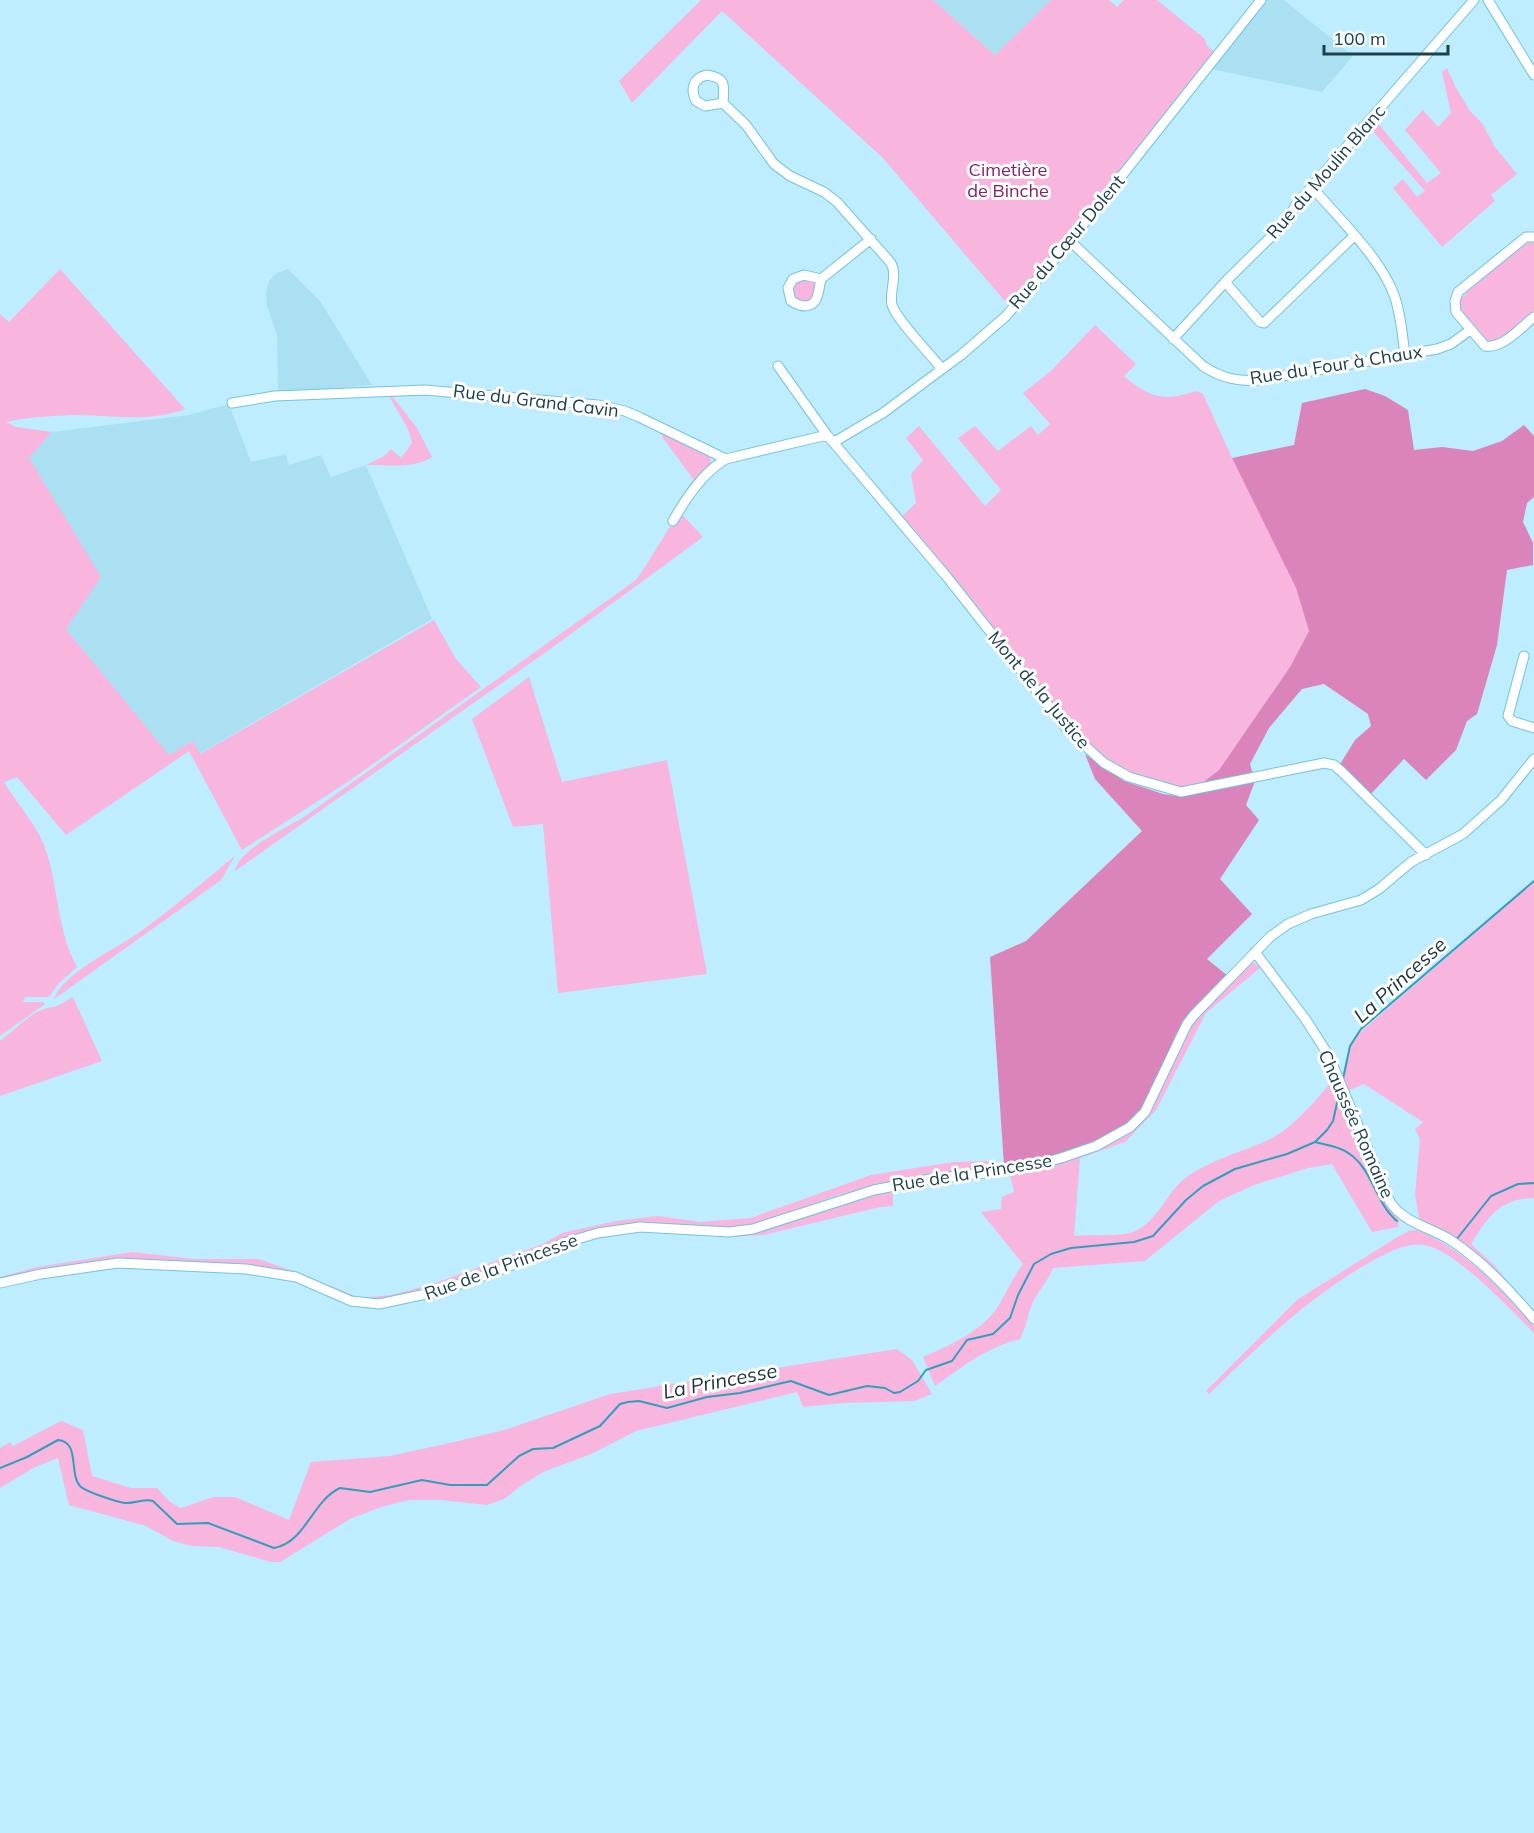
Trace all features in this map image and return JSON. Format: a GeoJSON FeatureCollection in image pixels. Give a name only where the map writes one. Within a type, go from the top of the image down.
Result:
{"type":"FeatureCollection","features":[{"type":"Feature","properties":{"kind":"street","name":"Rue du Cœur Dolent"},"geometry":{"type":"LineString","coordinates":[[831,439],[882,413],[961,355],[1005,316],[1070,241],[1261,0]]}},
{"type":"Feature","properties":{"kind":"street","name":"Rue du Moulin Blanc"},"geometry":{"type":"LineString","coordinates":[[1173,339],[1225,282],[1288,220],[1312,187],[1474,0]]}},
{"type":"Feature","properties":{"kind":"street"},"geometry":{"type":"LineString","coordinates":[[1491,3],[1534,75]]}},
{"type":"Feature","properties":{"kind":"street"},"geometry":{"type":"LineString","coordinates":[[723,103],[746,124],[774,164],[790,177],[824,192],[837,202],[871,239],[893,266],[895,276],[891,297],[894,310],[942,369]]}},
{"type":"Feature","properties":{"kind":"street"},"geometry":{"type":"LineString","coordinates":[[1312,187],[1380,269],[1393,292],[1405,354]]}},
{"type":"Feature","properties":{"kind":"street"},"geometry":{"type":"LineString","coordinates":[[1225,282],[1260,322],[1264,323],[1354,236]]}},
{"type":"Feature","properties":{"kind":"street"},"geometry":{"type":"LineString","coordinates":[[1534,237],[1526,237],[1458,292],[1455,301],[1456,312],[1485,346],[1492,347],[1501,343],[1534,317]]}},
{"type":"Feature","properties":{"kind":"street"},"geometry":{"type":"LineString","coordinates":[[821,279],[871,239]]}},
{"type":"Feature","properties":{"kind":"street","name":"Rue du Four à Chaux"},"geometry":{"type":"LineString","coordinates":[[1070,241],[1209,371],[1226,378],[1246,381],[1405,354],[1451,344],[1470,330]]}},
{"type":"Feature","properties":{"kind":"street"},"geometry":{"type":"LineString","coordinates":[[673,521],[682,505],[714,466],[726,459],[831,439],[778,366]]}},
{"type":"Feature","properties":{"kind":"street","name":"Rue du Grand Cavin"},"geometry":{"type":"LineString","coordinates":[[232,402],[275,396],[424,390],[598,405],[639,417],[726,459]]}},
{"type":"Feature","properties":{"kind":"street","name":"Mont de la Justice"},"geometry":{"type":"LineString","coordinates":[[831,439],[947,577],[1068,729],[1093,755],[1113,770],[1155,786],[1187,792],[1324,763],[1330,764],[1348,778],[1426,855]]}},
{"type":"Feature","properties":{"kind":"street"},"geometry":{"type":"LineString","coordinates":[[1524,656],[1508,716],[1512,721],[1534,728]]}},
{"type":"Feature","properties":{"kind":"street","name":"Rue de la Princesse"},"geometry":{"type":"LineString","coordinates":[[0,1283],[118,1263],[246,1269],[296,1277],[351,1301],[371,1305],[395,1302],[440,1291],[500,1270],[564,1243],[598,1233],[640,1227],[741,1231],[874,1190],[930,1179],[1035,1165],[1061,1158],[1096,1146],[1140,1119],[1153,1098],[1187,1024],[1271,936],[1288,924],[1311,914],[1361,900],[1379,889],[1411,862],[1463,834],[1488,814],[1534,759]]}},
{"type":"Feature","properties":{"kind":"street","name":"Chaussée Romaine"},"geometry":{"type":"LineString","coordinates":[[1255,952],[1306,1020],[1329,1056],[1390,1202],[1396,1211],[1404,1218],[1451,1241],[1486,1269],[1534,1319]]}},
{"type":"Feature","properties":{"kind":"shaded area"},"geometry":{"type":"Polygon","coordinates":[[[933,0],[1051,0],[995,55],[933,0]]]}},
{"type":"Feature","properties":{"kind":"shaded area"},"geometry":{"type":"Polygon","coordinates":[[[1265,0],[1284,0],[1353,56],[1322,92],[1211,69],[1265,0]]]}},
{"type":"Feature","properties":{"kind":"shaded area"},"geometry":{"type":"Polygon","coordinates":[[[288,269],[320,301],[372,385],[278,393],[277,335],[267,306],[266,292],[269,281],[277,273],[288,269]]]}},
{"type":"Feature","properties":{"kind":"shaded area"},"geometry":{"type":"Polygon","coordinates":[[[1365,389],[1385,396],[1408,410],[1414,450],[1442,447],[1473,451],[1502,441],[1524,425],[1534,436],[1534,497],[1527,503],[1523,522],[1533,543],[1533,565],[1507,570],[1497,645],[1477,714],[1467,721],[1456,750],[1426,780],[1404,759],[1369,796],[1339,766],[1355,740],[1371,726],[1368,714],[1324,684],[1302,689],[1269,728],[1250,764],[1255,781],[1246,805],[1259,820],[1220,879],[1252,914],[1207,959],[1228,976],[1192,1011],[1176,1034],[1149,1100],[1114,1137],[1050,1159],[1004,1166],[990,957],[1026,941],[1142,831],[1095,779],[1085,754],[1124,781],[1163,794],[1184,797],[1219,770],[1290,667],[1309,631],[1296,588],[1232,458],[1294,445],[1302,403],[1365,389]]]}},
{"type":"Feature","properties":{"kind":"shaded area"},"geometry":{"type":"Polygon","coordinates":[[[229,404],[251,462],[286,454],[289,465],[321,455],[331,477],[366,465],[432,619],[199,754],[192,741],[169,756],[66,629],[29,458],[52,432],[189,415],[229,404]]]}},
{"type":"Feature","properties":{"kind":"green space","name":"Cimetière de Binche"},"geometry":{"type":"Polygon","coordinates":[[[701,0],[933,0],[995,55],[1051,0],[1109,0],[1117,7],[1124,0],[1157,0],[1205,39],[1207,46],[1215,52],[1097,202],[1009,306],[883,158],[722,11],[632,103],[619,81],[701,0]]]}},
{"type":"Feature","properties":{"kind":"green space"},"geometry":{"type":"Polygon","coordinates":[[[1447,68],[1470,111],[1482,123],[1495,147],[1517,174],[1491,195],[1495,201],[1442,247],[1393,188],[1403,179],[1417,197],[1425,191],[1371,129],[1377,122],[1427,183],[1441,173],[1405,130],[1423,110],[1438,127],[1451,113],[1442,72],[1447,68]]]}},
{"type":"Feature","properties":{"kind":"green space"},"geometry":{"type":"Polygon","coordinates":[[[1534,243],[1534,311],[1500,340],[1486,342],[1461,312],[1460,300],[1522,245],[1534,243]]]}},
{"type":"Feature","properties":{"kind":"green space"},"geometry":{"type":"Polygon","coordinates":[[[60,269],[185,409],[146,417],[62,415],[6,422],[16,427],[52,432],[29,458],[101,577],[66,629],[169,755],[193,741],[200,754],[434,620],[456,659],[481,687],[349,781],[242,850],[189,751],[66,835],[17,777],[4,782],[36,828],[44,845],[53,875],[65,937],[77,967],[58,984],[49,997],[25,997],[23,1002],[43,1002],[45,1004],[0,1036],[0,314],[9,322],[60,269]]]}},
{"type":"Feature","properties":{"kind":"green space"},"geometry":{"type":"Polygon","coordinates":[[[801,278],[816,284],[812,300],[801,302],[794,298],[792,286],[801,278]]]}},
{"type":"Feature","properties":{"kind":"green space"},"geometry":{"type":"Polygon","coordinates":[[[1095,325],[1136,364],[1124,376],[1141,389],[1166,397],[1196,391],[1203,394],[1296,588],[1309,631],[1290,667],[1219,770],[1193,790],[1143,780],[1107,764],[1083,742],[900,518],[916,503],[911,474],[923,460],[906,438],[919,426],[985,506],[1001,490],[958,438],[975,426],[998,451],[1031,426],[1038,435],[1050,424],[1023,393],[1051,371],[1095,325]]]}},
{"type":"Feature","properties":{"kind":"green space"},"geometry":{"type":"Polygon","coordinates":[[[392,396],[417,428],[432,457],[409,465],[366,465],[384,456],[391,449],[401,458],[412,443],[406,425],[390,397],[392,396]]]}},
{"type":"Feature","properties":{"kind":"green space"},"geometry":{"type":"Polygon","coordinates":[[[660,430],[710,457],[711,465],[696,483],[663,438],[660,430]]]}},
{"type":"Feature","properties":{"kind":"green space"},"geometry":{"type":"Polygon","coordinates":[[[680,512],[703,537],[546,652],[235,871],[238,863],[253,848],[304,817],[636,580],[680,512]]]}},
{"type":"Feature","properties":{"kind":"green space"},"geometry":{"type":"Polygon","coordinates":[[[529,677],[562,782],[667,760],[707,974],[558,993],[543,824],[513,827],[472,719],[529,677]]]}},
{"type":"Feature","properties":{"kind":"green space"},"geometry":{"type":"Polygon","coordinates":[[[235,856],[221,880],[54,999],[59,989],[78,971],[150,925],[235,856]]]}},
{"type":"Feature","properties":{"kind":"green space"},"geometry":{"type":"Polygon","coordinates":[[[1534,880],[1534,1198],[1512,1202],[1496,1211],[1471,1244],[1493,1264],[1534,1312],[1495,1277],[1420,1222],[1415,1195],[1420,1139],[1415,1129],[1423,1122],[1364,1084],[1347,1091],[1341,1080],[1351,1043],[1364,1029],[1534,880]]]}},
{"type":"Feature","properties":{"kind":"green space"},"geometry":{"type":"Polygon","coordinates":[[[1254,963],[1261,967],[1206,1013],[1156,1110],[1125,1142],[1080,1158],[1074,1236],[1121,1234],[1142,1228],[1177,1186],[1192,1173],[1276,1136],[1302,1114],[1333,1080],[1387,1205],[1399,1220],[1398,1227],[1372,1232],[1332,1164],[1308,1168],[1254,1185],[1219,1201],[1145,1261],[1053,1268],[1033,1302],[1020,1339],[986,1352],[935,1386],[923,1357],[963,1337],[990,1317],[1023,1264],[981,1212],[1001,1209],[1002,1197],[1014,1192],[1010,1173],[1138,1122],[1192,1020],[1246,964],[1254,963]]]}},
{"type":"Feature","properties":{"kind":"green space"},"geometry":{"type":"Polygon","coordinates":[[[73,997],[102,1061],[0,1096],[0,1041],[33,1014],[57,1006],[73,997]]]}},
{"type":"Feature","properties":{"kind":"green space"},"geometry":{"type":"Polygon","coordinates":[[[987,1161],[1004,1166],[913,1178],[838,1195],[746,1228],[599,1230],[572,1235],[515,1260],[445,1286],[393,1300],[364,1302],[299,1273],[360,1298],[391,1295],[433,1284],[543,1244],[562,1233],[616,1221],[658,1216],[700,1222],[751,1218],[871,1175],[954,1162],[987,1161]]]}},
{"type":"Feature","properties":{"kind":"green space"},"geometry":{"type":"Polygon","coordinates":[[[893,1188],[893,1206],[880,1207],[763,1235],[730,1237],[700,1235],[700,1233],[722,1234],[893,1188]]]}},
{"type":"Feature","properties":{"kind":"green space"},"geometry":{"type":"Polygon","coordinates":[[[1417,1230],[1451,1248],[1481,1271],[1534,1326],[1534,1333],[1498,1296],[1467,1269],[1437,1249],[1418,1244],[1411,1245],[1372,1261],[1327,1290],[1286,1322],[1209,1394],[1206,1391],[1297,1300],[1399,1236],[1417,1230]]]}},
{"type":"Feature","properties":{"kind":"green space"},"geometry":{"type":"Polygon","coordinates":[[[132,1252],[194,1259],[258,1259],[299,1273],[225,1265],[124,1260],[0,1280],[0,1277],[37,1267],[132,1252]]]}},
{"type":"Feature","properties":{"kind":"green space"},"geometry":{"type":"Polygon","coordinates":[[[897,1349],[912,1360],[932,1394],[914,1401],[843,1403],[803,1407],[797,1392],[636,1431],[591,1454],[543,1472],[504,1499],[487,1505],[440,1500],[409,1500],[381,1507],[350,1519],[280,1562],[271,1562],[219,1547],[192,1546],[173,1541],[146,1526],[69,1505],[58,1458],[35,1467],[0,1488],[0,1448],[10,1442],[13,1446],[61,1421],[83,1430],[92,1476],[131,1488],[157,1488],[170,1502],[181,1508],[213,1497],[235,1497],[289,1520],[311,1462],[390,1456],[450,1443],[504,1430],[610,1394],[897,1349]]]}},
{"type":"Feature","properties":{"kind":"waterway","name":"La Princesse"},"geometry":{"type":"LineString","coordinates":[[1343,1079],[1350,1046],[1361,1029],[1534,881]]}},
{"type":"Feature","properties":{"kind":"waterway","name":"La Princesse"},"geometry":{"type":"LineString","coordinates":[[0,1468],[27,1457],[58,1440],[65,1442],[72,1453],[77,1482],[84,1489],[125,1503],[153,1501],[177,1524],[208,1523],[274,1548],[294,1538],[322,1502],[340,1488],[370,1492],[422,1480],[450,1485],[487,1485],[519,1456],[533,1449],[553,1448],[600,1426],[620,1404],[628,1402],[639,1401],[667,1408],[707,1397],[740,1393],[791,1381],[829,1395],[867,1386],[885,1388],[894,1393],[900,1392],[918,1381],[926,1370],[952,1361],[967,1340],[993,1334],[1010,1318],[1018,1295],[1034,1264],[1051,1254],[1071,1248],[1134,1242],[1153,1236],[1186,1200],[1203,1186],[1235,1169],[1287,1154],[1315,1142],[1333,1121],[1340,1090]]}},
{"type":"Feature","properties":{"kind":"waterway"},"geometry":{"type":"LineString","coordinates":[[1315,1142],[1343,1150],[1351,1155],[1365,1170],[1384,1206],[1397,1221]]}},
{"type":"Feature","properties":{"kind":"waterway"},"geometry":{"type":"LineString","coordinates":[[1456,1240],[1491,1196],[1518,1184],[1534,1183]]}}]}
